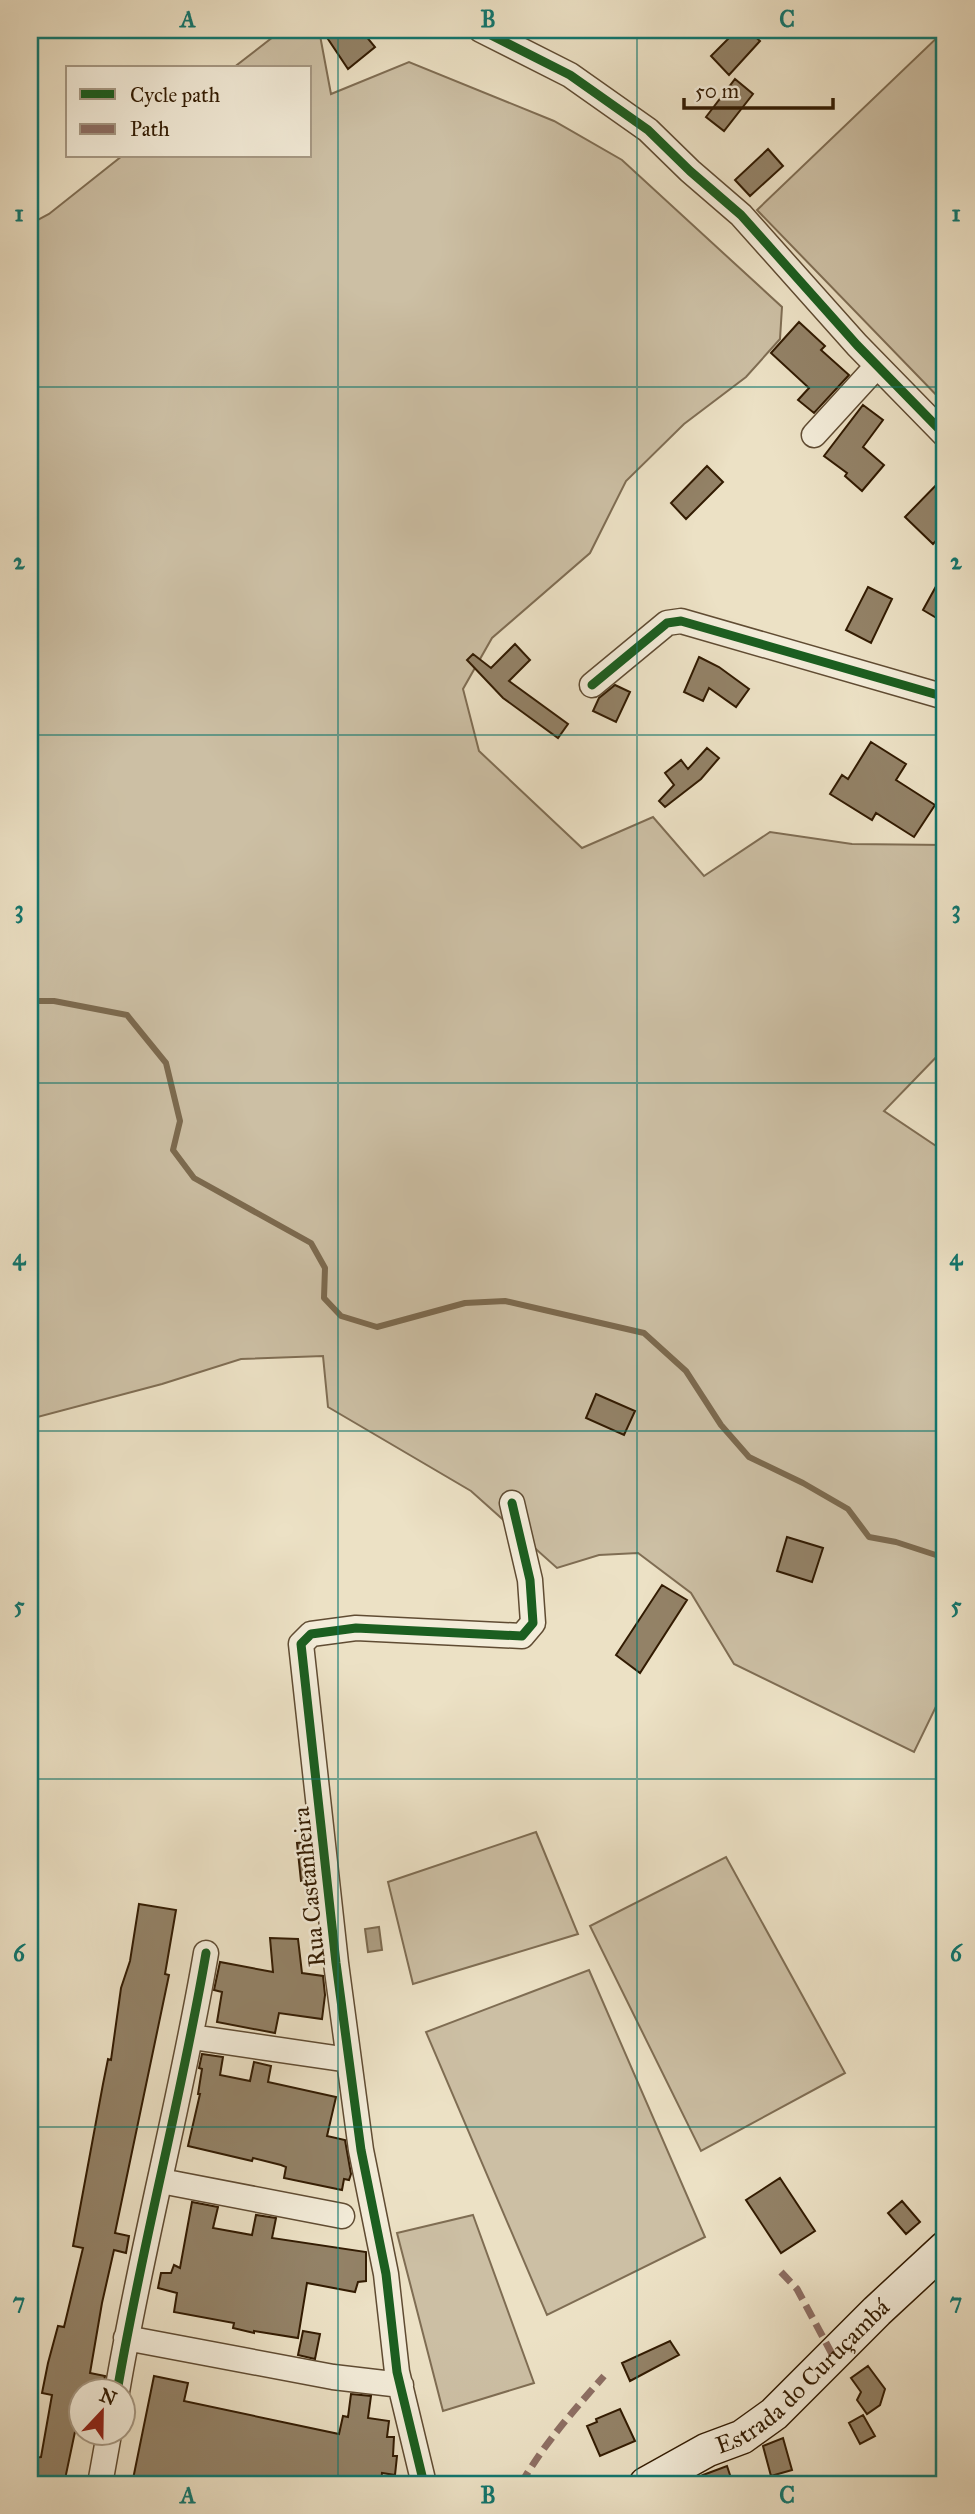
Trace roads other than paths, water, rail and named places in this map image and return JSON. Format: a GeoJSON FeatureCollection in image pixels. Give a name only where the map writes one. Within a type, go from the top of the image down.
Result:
{"type":"FeatureCollection","features":[{"type":"Feature","properties":{"kind":"street"},"geometry":{"type":"LineString","coordinates":[[481,30],[570,75],[648,130],[741,215],[877,366],[945,435]]}},
{"type":"Feature","properties":{"kind":"street"},"geometry":{"type":"LineString","coordinates":[[814,435],[877,366]]}},
{"type":"Feature","properties":{"kind":"street"},"geometry":{"type":"LineString","coordinates":[[592,685],[667,623],[681,621],[945,697]]}},
{"type":"Feature","properties":{"kind":"street","name":"Rua Castanheira"},"geometry":{"type":"LineString","coordinates":[[424,2484],[399,2379],[386,2274],[361,2150],[301,1643],[311,1634],[356,1628],[522,1636],[533,1623],[530,1580],[512,1503]]}},
{"type":"Feature","properties":{"kind":"street"},"geometry":{"type":"LineString","coordinates":[[119,2378],[127,2331],[192,2037],[206,1953]]}},
{"type":"Feature","properties":{"kind":"street"},"geometry":{"type":"LineString","coordinates":[[192,2037],[349,2060]]}},
{"type":"Feature","properties":{"kind":"street"},"geometry":{"type":"LineString","coordinates":[[161,2180],[342,2216]]}},
{"type":"Feature","properties":{"kind":"street","name":"Estrada do Curuçambá"},"geometry":{"type":"LineString","coordinates":[[646,2484],[708,2449],[742,2437],[774,2414],[877,2311],[945,2248]]}},
{"type":"Feature","properties":{"kind":"street"},"geometry":{"type":"LineString","coordinates":[[127,2331],[277,2360],[399,2379]]}},
{"type":"Feature","properties":{"kind":"street"},"geometry":{"type":"LineString","coordinates":[[100,2484],[106,2448]]}},
{"type":"Feature","properties":{"kind":"waterway"},"geometry":{"type":"LineString","coordinates":[[30,1001],[54,1001],[127,1015],[166,1063],[180,1121],[173,1150],[194,1178],[311,1243],[325,1268],[324,1298],[341,1316],[377,1327],[465,1303],[505,1301],[644,1333],[686,1371],[721,1425],[749,1457],[848,1509],[869,1537],[896,1542],[945,1558]]}}]}
